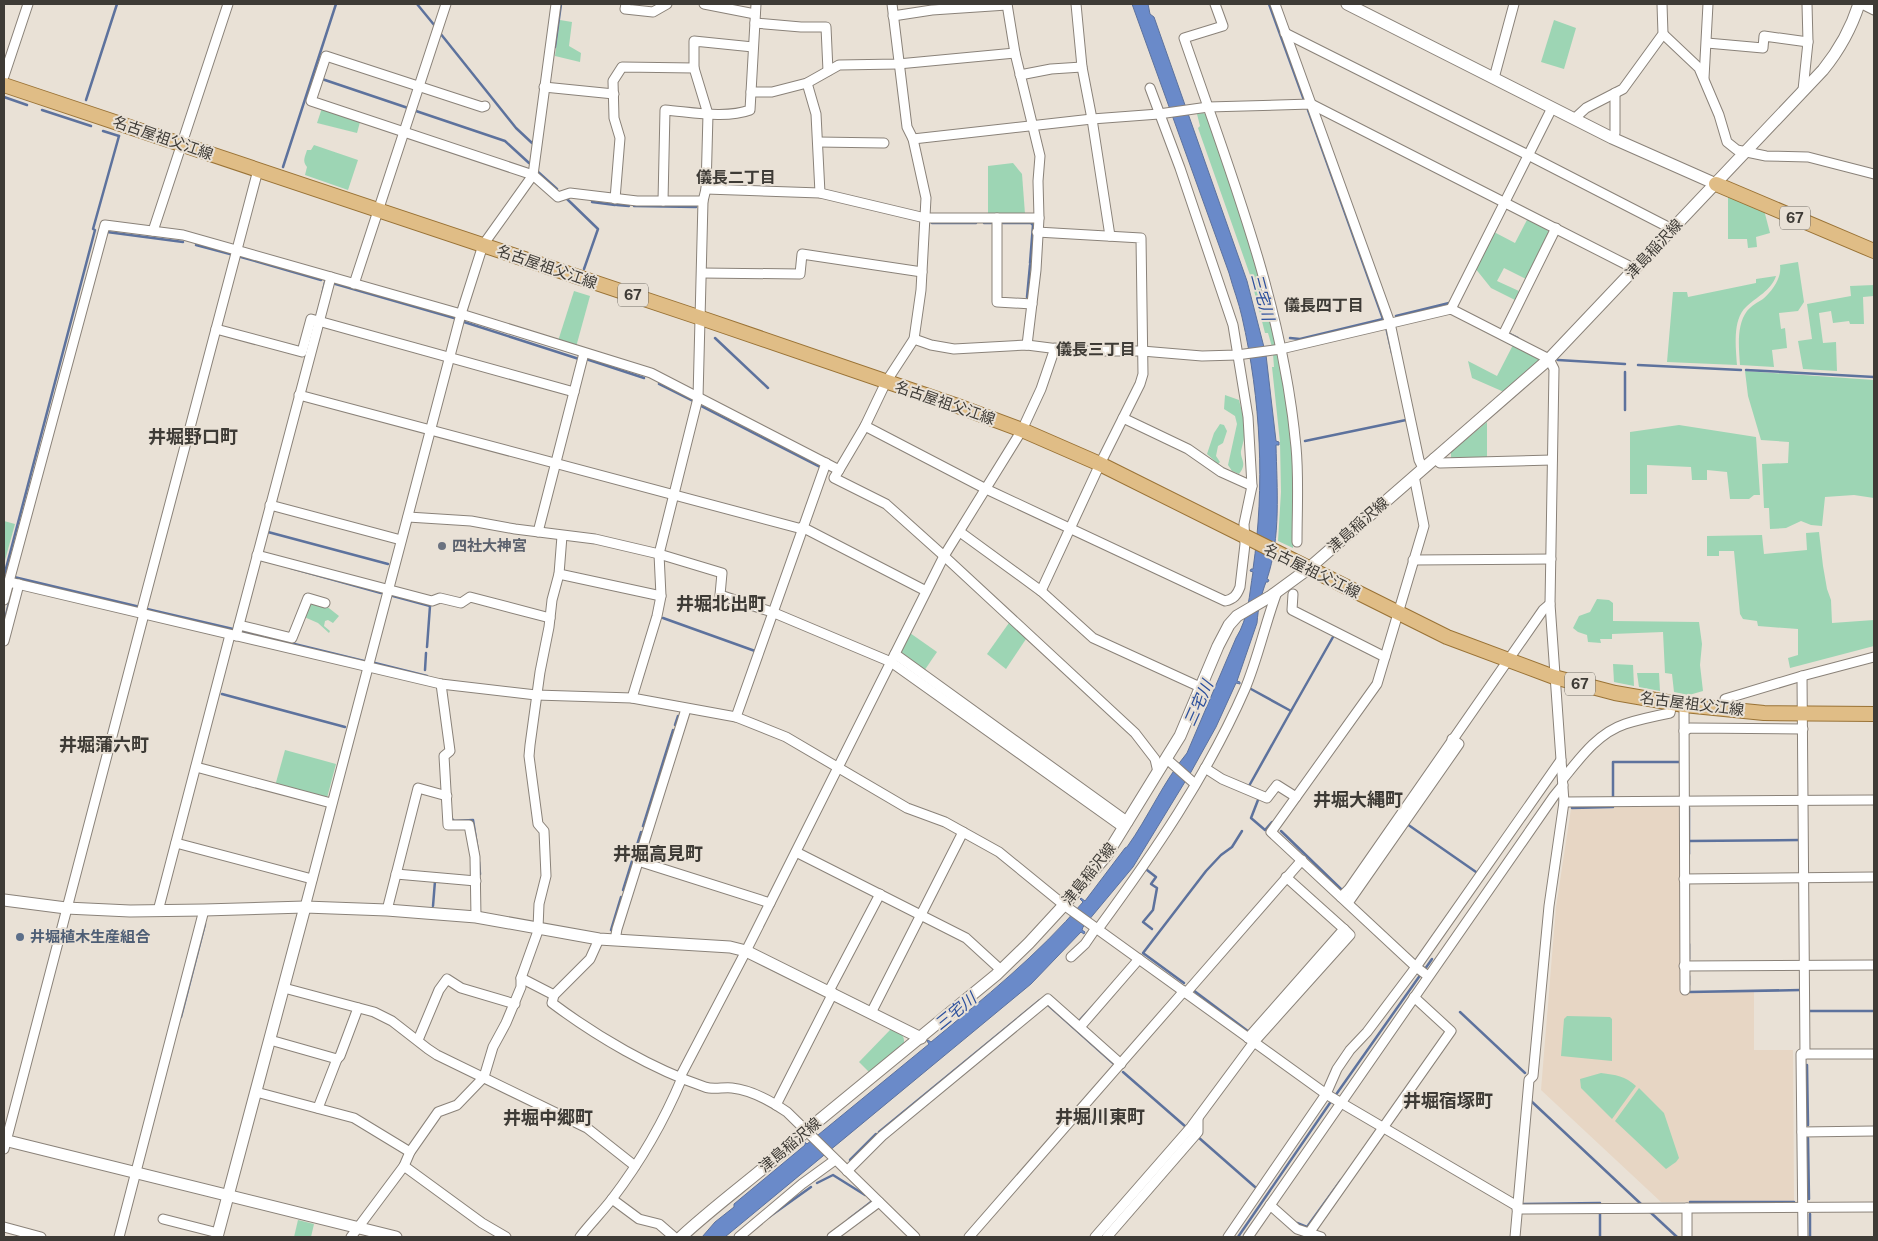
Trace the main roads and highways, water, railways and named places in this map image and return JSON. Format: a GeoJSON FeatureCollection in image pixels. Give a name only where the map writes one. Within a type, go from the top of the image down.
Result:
{"type":"FeatureCollection","features":[{"type":"Feature","properties":{"kind":"main road","name":"名古屋祖父江線"},"geometry":{"type":"LineString","coordinates":[[4,85],[701,318],[1022,430],[1100,464],[1246,539],[1447,637],[1554,677],[1615,693],[1678,704],[1803,714],[1874,714]]}},
{"type":"Feature","properties":{"kind":"main road","name":"67"},"geometry":{"type":"LineString","coordinates":[[1716,184],[1874,252]]}},
{"type":"Feature","properties":{"kind":"water"},"geometry":{"type":"Polygon","coordinates":[[[1132,4],[1148,4],[1150,14],[1154,17],[1247,281],[1266,355],[1276,441],[1279,442],[1279,445],[1276,445],[1276,530],[1267,579],[1269,580],[1266,582],[1257,623],[1237,681],[1240,684],[1236,683],[1216,727],[1191,772],[1133,867],[1083,927],[1084,934],[1081,932],[1031,984],[725,1237],[702,1237],[715,1222],[734,1207],[734,1204],[805,1145],[805,1142],[807,1144],[929,1044],[928,1040],[931,1042],[1010,975],[1066,921],[1083,902],[1081,898],[1085,901],[1127,847],[1170,776],[1187,753],[1244,622],[1253,572],[1250,571],[1253,569],[1257,538],[1260,475],[1257,411],[1248,348],[1241,312],[1229,273],[1132,4]]]}},
{"type":"Feature","properties":{"kind":"waterway"},"geometry":{"type":"LineString","coordinates":[[86,100],[117,4]]}},
{"type":"Feature","properties":{"kind":"waterway"},"geometry":{"type":"LineString","coordinates":[[283,167],[336,4]]}},
{"type":"Feature","properties":{"kind":"waterway"},"geometry":{"type":"LineString","coordinates":[[417,4],[435,26]]}},
{"type":"Feature","properties":{"kind":"waterway"},"geometry":{"type":"LineString","coordinates":[[555,47],[561,4]]}},
{"type":"Feature","properties":{"kind":"waterway"},"geometry":{"type":"LineString","coordinates":[[1269,4],[1304,100]]}},
{"type":"Feature","properties":{"kind":"waterway"},"geometry":{"type":"LineString","coordinates":[[440,33],[516,128],[532,143]]}},
{"type":"Feature","properties":{"kind":"waterway"},"geometry":{"type":"LineString","coordinates":[[322,79],[408,108]]}},
{"type":"Feature","properties":{"kind":"waterway"},"geometry":{"type":"LineString","coordinates":[[4,97],[27,105]]}},
{"type":"Feature","properties":{"kind":"waterway"},"geometry":{"type":"LineString","coordinates":[[42,110],[91,126]]}},
{"type":"Feature","properties":{"kind":"waterway"},"geometry":{"type":"LineString","coordinates":[[1308,110],[1383,319]]}},
{"type":"Feature","properties":{"kind":"waterway"},"geometry":{"type":"LineString","coordinates":[[416,111],[505,141],[529,163]]}},
{"type":"Feature","properties":{"kind":"waterway"},"geometry":{"type":"LineString","coordinates":[[103,131],[119,136]]}},
{"type":"Feature","properties":{"kind":"waterway"},"geometry":{"type":"LineString","coordinates":[[4,576],[95,230],[93,229],[119,136]]}},
{"type":"Feature","properties":{"kind":"waterway"},"geometry":{"type":"LineString","coordinates":[[537,171],[557,189]]}},
{"type":"Feature","properties":{"kind":"waterway"},"geometry":{"type":"LineString","coordinates":[[567,199],[598,229],[584,269]]}},
{"type":"Feature","properties":{"kind":"waterway"},"geometry":{"type":"LineString","coordinates":[[592,202],[615,205]]}},
{"type":"Feature","properties":{"kind":"waterway"},"geometry":{"type":"LineString","coordinates":[[617,205],[629,206]]}},
{"type":"Feature","properties":{"kind":"waterway"},"geometry":{"type":"LineString","coordinates":[[634,206],[696,207]]}},
{"type":"Feature","properties":{"kind":"waterway"},"geometry":{"type":"LineString","coordinates":[[932,223],[976,223]]}},
{"type":"Feature","properties":{"kind":"waterway"},"geometry":{"type":"LineString","coordinates":[[984,223],[991,223]]}},
{"type":"Feature","properties":{"kind":"waterway"},"geometry":{"type":"LineString","coordinates":[[1003,223],[1031,223],[1033,225],[1030,263]]}},
{"type":"Feature","properties":{"kind":"waterway"},"geometry":{"type":"LineString","coordinates":[[107,232],[183,242]]}},
{"type":"Feature","properties":{"kind":"waterway"},"geometry":{"type":"LineString","coordinates":[[196,245],[230,254]]}},
{"type":"Feature","properties":{"kind":"waterway"},"geometry":{"type":"LineString","coordinates":[[241,257],[321,280]]}},
{"type":"Feature","properties":{"kind":"waterway"},"geometry":{"type":"LineString","coordinates":[[1027,297],[1030,265]]}},
{"type":"Feature","properties":{"kind":"waterway"},"geometry":{"type":"LineString","coordinates":[[322,295],[325,282]]}},
{"type":"Feature","properties":{"kind":"waterway"},"geometry":{"type":"LineString","coordinates":[[332,283],[454,318]]}},
{"type":"Feature","properties":{"kind":"waterway"},"geometry":{"type":"LineString","coordinates":[[1396,316],[1449,303]]}},
{"type":"Feature","properties":{"kind":"waterway"},"geometry":{"type":"LineString","coordinates":[[1290,338],[1300,339],[1383,319]]}},
{"type":"Feature","properties":{"kind":"waterway"},"geometry":{"type":"LineString","coordinates":[[464,322],[579,359]]}},
{"type":"Feature","properties":{"kind":"waterway"},"geometry":{"type":"LineString","coordinates":[[1386,327],[1392,353]]}},
{"type":"Feature","properties":{"kind":"waterway"},"geometry":{"type":"LineString","coordinates":[[1510,334],[1518,338]]}},
{"type":"Feature","properties":{"kind":"waterway"},"geometry":{"type":"LineString","coordinates":[[715,338],[768,388]]}},
{"type":"Feature","properties":{"kind":"waterway"},"geometry":{"type":"LineString","coordinates":[[586,359],[644,378]]}},
{"type":"Feature","properties":{"kind":"waterway"},"geometry":{"type":"LineString","coordinates":[[1558,360],[1625,364]]}},
{"type":"Feature","properties":{"kind":"waterway"},"geometry":{"type":"LineString","coordinates":[[1638,365],[1741,370]]}},
{"type":"Feature","properties":{"kind":"waterway"},"geometry":{"type":"LineString","coordinates":[[1746,370],[1874,377]]}},
{"type":"Feature","properties":{"kind":"waterway"},"geometry":{"type":"LineString","coordinates":[[1625,372],[1625,410]]}},
{"type":"Feature","properties":{"kind":"waterway"},"geometry":{"type":"LineString","coordinates":[[659,384],[693,401]]}},
{"type":"Feature","properties":{"kind":"waterway"},"geometry":{"type":"LineString","coordinates":[[701,406],[820,467]]}},
{"type":"Feature","properties":{"kind":"waterway"},"geometry":{"type":"LineString","coordinates":[[1305,441],[1406,420]]}},
{"type":"Feature","properties":{"kind":"waterway"},"geometry":{"type":"LineString","coordinates":[[268,532],[388,564]]}},
{"type":"Feature","properties":{"kind":"waterway"},"geometry":{"type":"LineString","coordinates":[[291,568],[381,593]]}},
{"type":"Feature","properties":{"kind":"waterway"},"geometry":{"type":"LineString","coordinates":[[14,577],[140,607]]}},
{"type":"Feature","properties":{"kind":"waterway"},"geometry":{"type":"LineString","coordinates":[[4,623],[11,595]]}},
{"type":"Feature","properties":{"kind":"waterway"},"geometry":{"type":"LineString","coordinates":[[393,596],[430,606],[427,647]]}},
{"type":"Feature","properties":{"kind":"waterway"},"geometry":{"type":"LineString","coordinates":[[147,609],[233,629]]}},
{"type":"Feature","properties":{"kind":"waterway"},"geometry":{"type":"LineString","coordinates":[[663,618],[755,651]]}},
{"type":"Feature","properties":{"kind":"waterway"},"geometry":{"type":"LineString","coordinates":[[240,631],[263,636]]}},
{"type":"Feature","properties":{"kind":"waterway"},"geometry":{"type":"LineString","coordinates":[[266,637],[364,661]]}},
{"type":"Feature","properties":{"kind":"waterway"},"geometry":{"type":"LineString","coordinates":[[1291,711],[1333,637]]}},
{"type":"Feature","properties":{"kind":"waterway"},"geometry":{"type":"LineString","coordinates":[[425,670],[426,653]]}},
{"type":"Feature","properties":{"kind":"waterway"},"geometry":{"type":"LineString","coordinates":[[375,663],[427,676]]}},
{"type":"Feature","properties":{"kind":"waterway"},"geometry":{"type":"LineString","coordinates":[[1249,786],[1291,711],[1251,689]]}},
{"type":"Feature","properties":{"kind":"waterway"},"geometry":{"type":"LineString","coordinates":[[222,694],[345,727]]}},
{"type":"Feature","properties":{"kind":"waterway"},"geometry":{"type":"LineString","coordinates":[[675,725],[678,716]]}},
{"type":"Feature","properties":{"kind":"waterway"},"geometry":{"type":"LineString","coordinates":[[643,826],[673,730]]}},
{"type":"Feature","properties":{"kind":"waterway"},"geometry":{"type":"LineString","coordinates":[[1613,798],[1613,762],[1680,762]]}},
{"type":"Feature","properties":{"kind":"waterway"},"geometry":{"type":"LineString","coordinates":[[1258,800],[1251,818],[1265,830],[1272,822]]}},
{"type":"Feature","properties":{"kind":"waterway"},"geometry":{"type":"LineString","coordinates":[[1572,808],[1613,807]]}},
{"type":"Feature","properties":{"kind":"waterway"},"geometry":{"type":"LineString","coordinates":[[1689,808],[1689,854]]}},
{"type":"Feature","properties":{"kind":"waterway"},"geometry":{"type":"LineString","coordinates":[[451,818],[454,821],[473,820],[478,852]]}},
{"type":"Feature","properties":{"kind":"waterway"},"geometry":{"type":"LineString","coordinates":[[1407,824],[1476,872]]}},
{"type":"Feature","properties":{"kind":"waterway"},"geometry":{"type":"LineString","coordinates":[[1184,983],[1143,953],[1206,871],[1221,855],[1232,847],[1242,831]]}},
{"type":"Feature","properties":{"kind":"waterway"},"geometry":{"type":"LineString","coordinates":[[1281,831],[1342,890]]}},
{"type":"Feature","properties":{"kind":"waterway"},"geometry":{"type":"LineString","coordinates":[[623,890],[641,832]]}},
{"type":"Feature","properties":{"kind":"waterway"},"geometry":{"type":"LineString","coordinates":[[1689,841],[1800,840]]}},
{"type":"Feature","properties":{"kind":"waterway"},"geometry":{"type":"LineString","coordinates":[[479,862],[480,874]]}},
{"type":"Feature","properties":{"kind":"waterway"},"geometry":{"type":"LineString","coordinates":[[1147,870],[1156,877],[1151,884],[1157,888],[1153,910],[1143,922],[1152,929]]}},
{"type":"Feature","properties":{"kind":"waterway"},"geometry":{"type":"LineString","coordinates":[[433,906],[435,881]]}},
{"type":"Feature","properties":{"kind":"waterway"},"geometry":{"type":"LineString","coordinates":[[611,930],[621,897]]}},
{"type":"Feature","properties":{"kind":"waterway"},"geometry":{"type":"LineString","coordinates":[[181,1017],[205,924]]}},
{"type":"Feature","properties":{"kind":"waterway"},"geometry":{"type":"LineString","coordinates":[[1689,944],[1689,959]]}},
{"type":"Feature","properties":{"kind":"waterway"},"geometry":{"type":"LineString","coordinates":[[1425,969],[1432,959]]}},
{"type":"Feature","properties":{"kind":"waterway"},"geometry":{"type":"LineString","coordinates":[[1335,1096],[1421,974]]}},
{"type":"Feature","properties":{"kind":"waterway"},"geometry":{"type":"LineString","coordinates":[[1689,976],[1689,985]]}},
{"type":"Feature","properties":{"kind":"waterway"},"geometry":{"type":"LineString","coordinates":[[1193,990],[1249,1032]]}},
{"type":"Feature","properties":{"kind":"waterway"},"geometry":{"type":"LineString","coordinates":[[1689,992],[1801,990]]}},
{"type":"Feature","properties":{"kind":"waterway"},"geometry":{"type":"LineString","coordinates":[[879,1132],[1040,1000]]}},
{"type":"Feature","properties":{"kind":"waterway"},"geometry":{"type":"LineString","coordinates":[[1048,1005],[1113,1063]]}},
{"type":"Feature","properties":{"kind":"waterway"},"geometry":{"type":"LineString","coordinates":[[1079,1021],[1092,1007]]}},
{"type":"Feature","properties":{"kind":"waterway"},"geometry":{"type":"LineString","coordinates":[[1808,1011],[1874,1011]]}},
{"type":"Feature","properties":{"kind":"waterway"},"geometry":{"type":"LineString","coordinates":[[1460,1012],[1525,1073]]}},
{"type":"Feature","properties":{"kind":"waterway"},"geometry":{"type":"LineString","coordinates":[[1807,1065],[1808,1125]]}},
{"type":"Feature","properties":{"kind":"waterway"},"geometry":{"type":"LineString","coordinates":[[1123,1072],[1186,1127]]}},
{"type":"Feature","properties":{"kind":"waterway"},"geometry":{"type":"LineString","coordinates":[[1238,1237],[1332,1100]]}},
{"type":"Feature","properties":{"kind":"waterway"},"geometry":{"type":"LineString","coordinates":[[1530,1100],[1641,1204]]}},
{"type":"Feature","properties":{"kind":"waterway"},"geometry":{"type":"LineString","coordinates":[[850,1160],[876,1134]]}},
{"type":"Feature","properties":{"kind":"waterway"},"geometry":{"type":"LineString","coordinates":[[1198,1137],[1255,1187]]}},
{"type":"Feature","properties":{"kind":"waterway"},"geometry":{"type":"LineString","coordinates":[[1808,1138],[1809,1199]]}},
{"type":"Feature","properties":{"kind":"waterway"},"geometry":{"type":"LineString","coordinates":[[817,1183],[833,1175],[865,1195]]}},
{"type":"Feature","properties":{"kind":"waterway"},"geometry":{"type":"LineString","coordinates":[[1297,1223],[1307,1227],[1341,1180]]}},
{"type":"Feature","properties":{"kind":"waterway"},"geometry":{"type":"LineString","coordinates":[[769,1217],[811,1187]]}},
{"type":"Feature","properties":{"kind":"waterway"},"geometry":{"type":"LineString","coordinates":[[849,1219],[871,1202]]}},
{"type":"Feature","properties":{"kind":"waterway"},"geometry":{"type":"LineString","coordinates":[[1690,1202],[1794,1202]]}},
{"type":"Feature","properties":{"kind":"waterway"},"geometry":{"type":"LineString","coordinates":[[1521,1203],[1600,1203]]}},
{"type":"Feature","properties":{"kind":"waterway"},"geometry":{"type":"LineString","coordinates":[[1111,1226],[1126,1209]]}},
{"type":"Feature","properties":{"kind":"waterway"},"geometry":{"type":"LineString","coordinates":[[1649,1211],[1677,1237]]}},
{"type":"Feature","properties":{"kind":"waterway"},"geometry":{"type":"LineString","coordinates":[[1600,1212],[1600,1237]]}},
{"type":"Feature","properties":{"kind":"waterway"},"geometry":{"type":"LineString","coordinates":[[1810,1214],[1810,1237]]}},
{"type":"Feature","properties":{"kind":"waterway"},"geometry":{"type":"LineString","coordinates":[[1101,1237],[1105,1232]]}},
{"type":"Feature","properties":{"kind":"place","name":"四社大神宮"},"geometry":{"type":"Point","coordinates":[442,546]}},
{"type":"Feature","properties":{"kind":"place","name":"井堀植木生産組合"},"geometry":{"type":"Point","coordinates":[20,937]}},
{"type":"Feature","properties":{"kind":"district","name":"儀長二丁目"},"geometry":{"type":"Point","coordinates":[736,177]}},
{"type":"Feature","properties":{"kind":"district","name":"儀長四丁目"},"geometry":{"type":"Point","coordinates":[1324,305]}},
{"type":"Feature","properties":{"kind":"district","name":"儀長三丁目"},"geometry":{"type":"Point","coordinates":[1096,349]}},
{"type":"Feature","properties":{"kind":"district","name":"井堀野口町"},"geometry":{"type":"Point","coordinates":[193,437]}},
{"type":"Feature","properties":{"kind":"district","name":"井堀北出町"},"geometry":{"type":"Point","coordinates":[721,604]}},
{"type":"Feature","properties":{"kind":"district","name":"井堀蒲六町"},"geometry":{"type":"Point","coordinates":[104,745]}},
{"type":"Feature","properties":{"kind":"district","name":"井堀大縄町"},"geometry":{"type":"Point","coordinates":[1358,800]}},
{"type":"Feature","properties":{"kind":"district","name":"井堀高見町"},"geometry":{"type":"Point","coordinates":[658,854]}},
{"type":"Feature","properties":{"kind":"district","name":"井堀宿塚町"},"geometry":{"type":"Point","coordinates":[1448,1101]}},
{"type":"Feature","properties":{"kind":"district","name":"井堀川東町"},"geometry":{"type":"Point","coordinates":[1100,1117]}},
{"type":"Feature","properties":{"kind":"district","name":"井堀中郷町"},"geometry":{"type":"Point","coordinates":[548,1118]}},
{"type":"Feature","properties":{"kind":"water label","name":"三宅川"},"geometry":{"type":"Point","coordinates":[1263,297]}},
{"type":"Feature","properties":{"kind":"water label","name":"三宅川"},"geometry":{"type":"Point","coordinates":[1198,703]}},
{"type":"Feature","properties":{"kind":"water label","name":"三宅川"},"geometry":{"type":"Point","coordinates":[955,1011]}}]}
